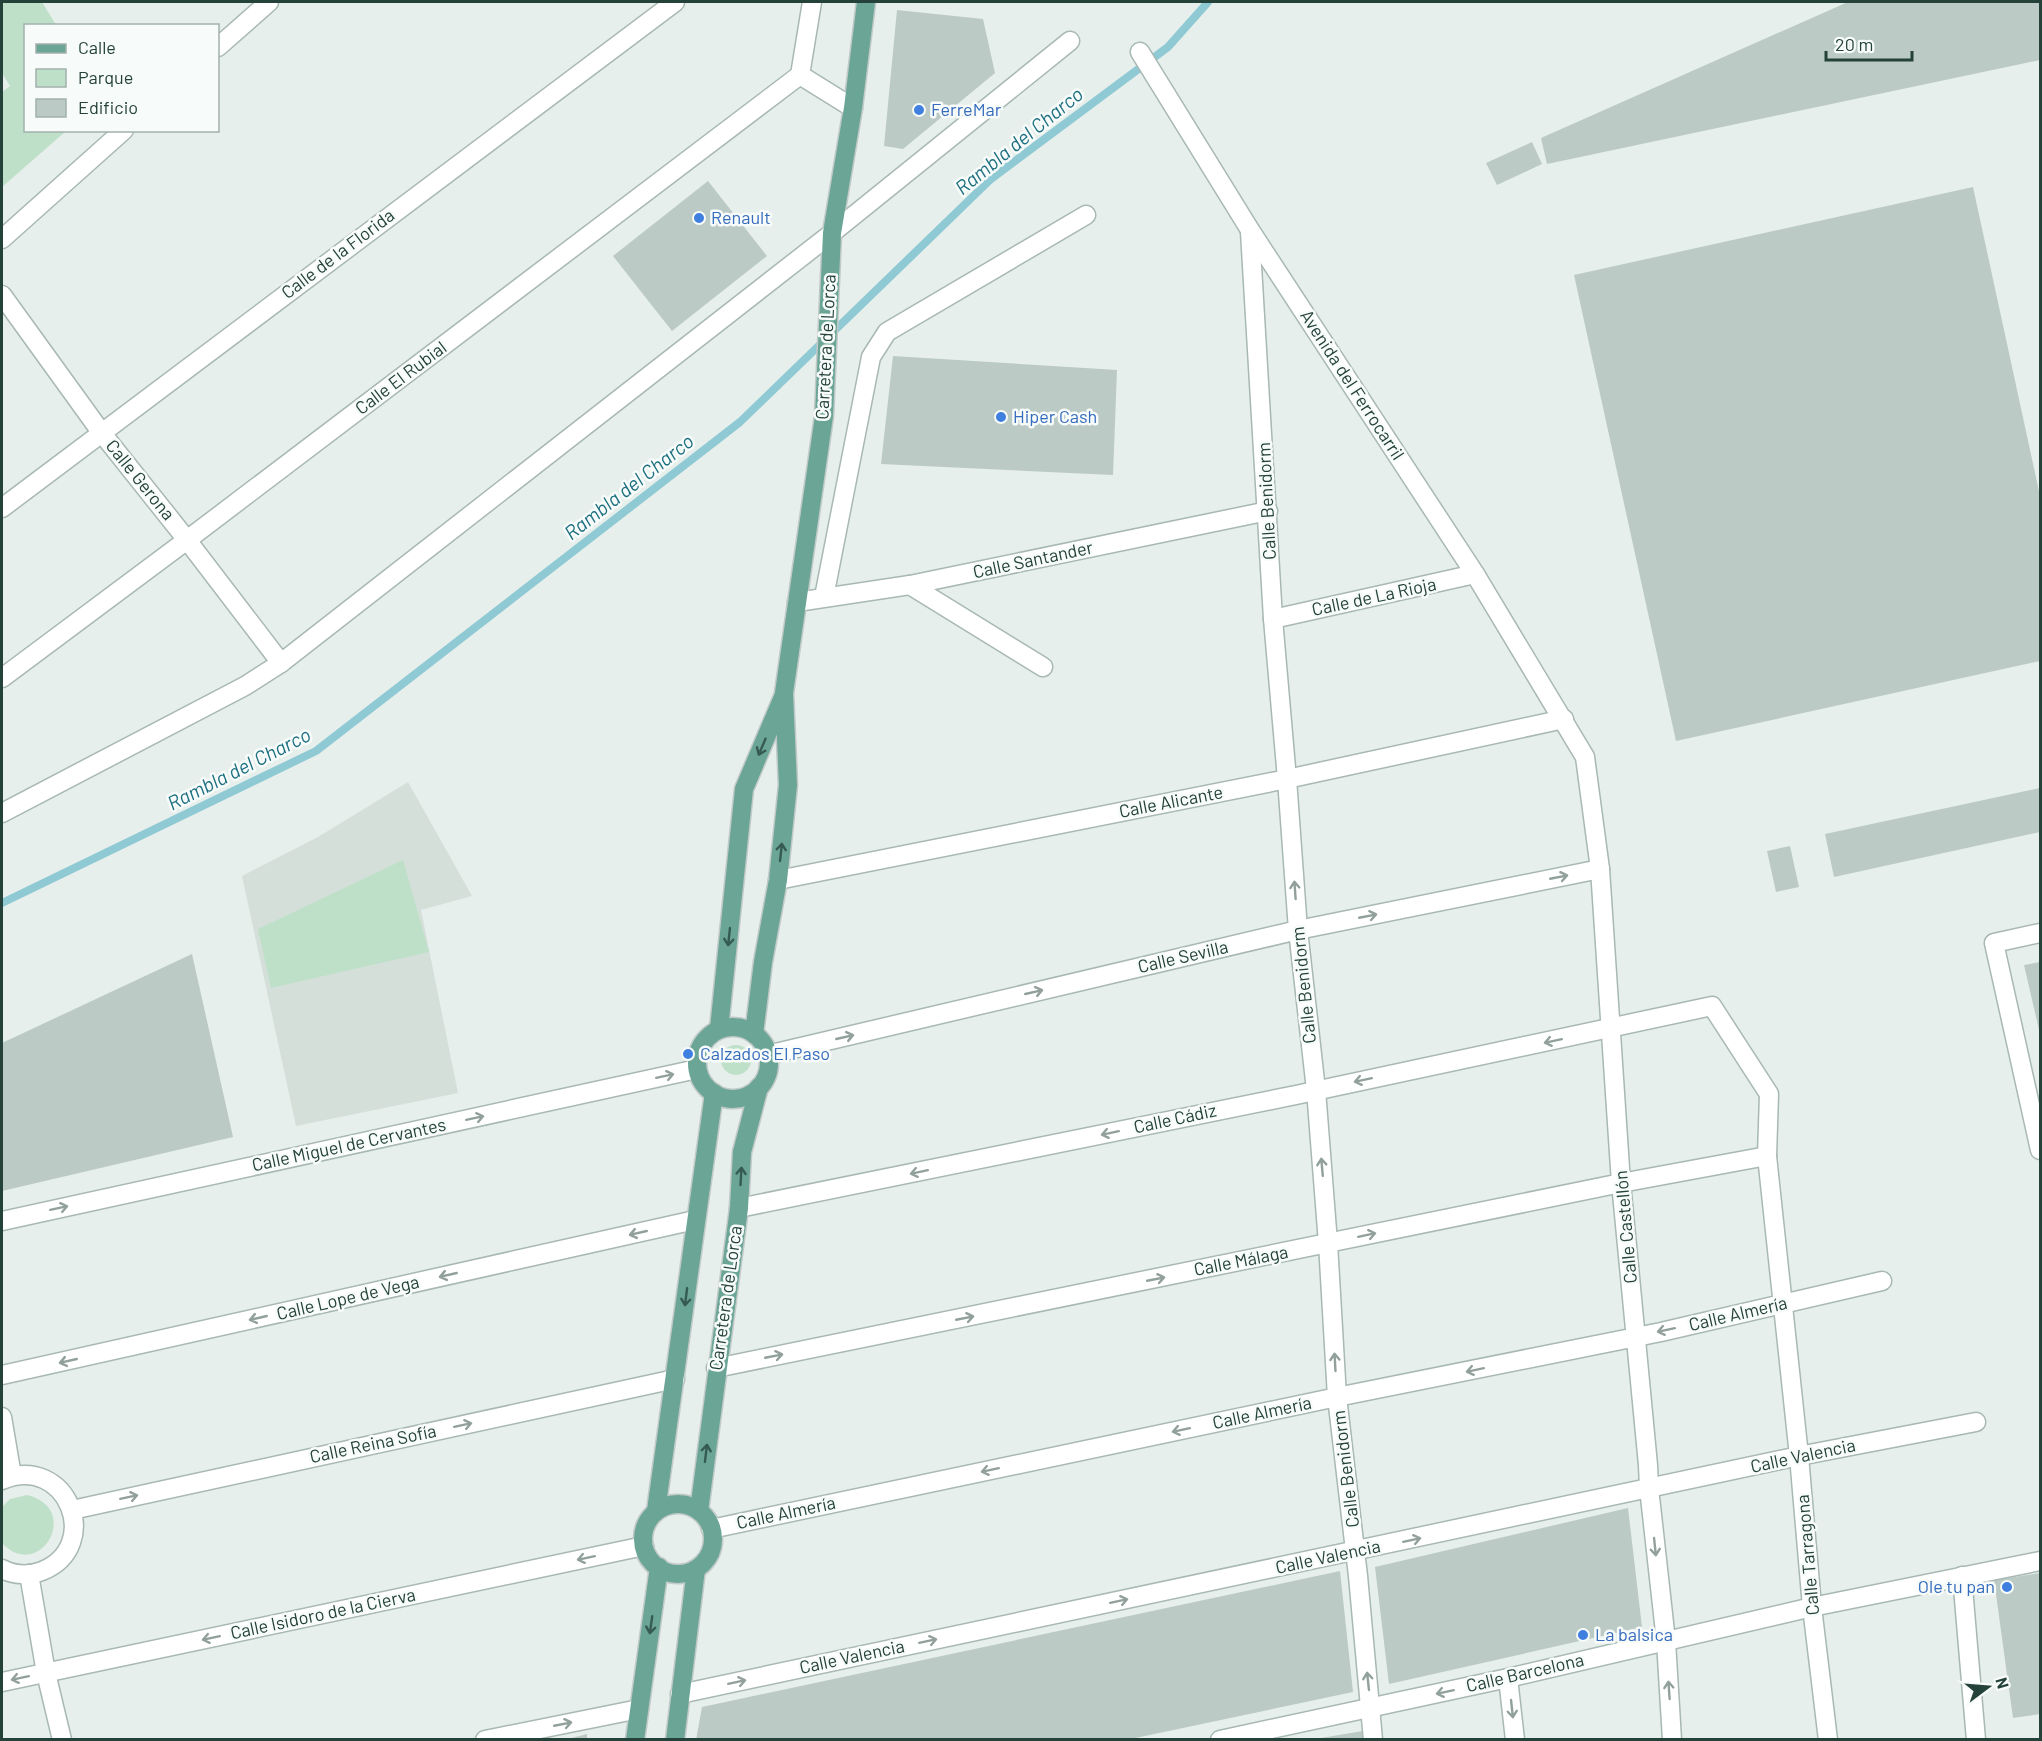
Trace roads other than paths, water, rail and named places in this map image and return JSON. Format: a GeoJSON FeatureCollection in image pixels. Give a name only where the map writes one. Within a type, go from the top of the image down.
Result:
{"type":"FeatureCollection","features":[{"type":"Feature","properties":{"kind":"main road","name":"Carretera de Lorca"},"geometry":{"type":"LineString","coordinates":[[754,1034],[763,962],[778,880],[788,785],[784,693],[824,416],[832,233],[853,108],[866,2]]}},
{"type":"Feature","properties":{"kind":"main road","name":"Carretera de Lorca"},"geometry":{"type":"LineString","coordinates":[[719,1029],[744,789],[784,693]]}},
{"type":"Feature","properties":{"kind":"main road"},"geometry":{"type":"LineString","coordinates":[[736,1027],[754,1034],[761,1040],[767,1054],[766,1074],[759,1087],[741,1097],[728,1098],[714,1093],[704,1084],[698,1069],[697,1059],[703,1042],[719,1029],[736,1027]]}},
{"type":"Feature","properties":{"kind":"main road","name":"Carretera de Lorca"},"geometry":{"type":"LineString","coordinates":[[699,1511],[716,1368],[739,1208],[742,1152],[759,1087]]}},
{"type":"Feature","properties":{"kind":"main road"},"geometry":{"type":"LineString","coordinates":[[656,1511],[671,1504],[681,1504],[699,1511],[706,1519],[711,1529],[711,1548],[696,1569],[679,1574],[669,1572],[650,1560],[644,1546],[644,1528],[656,1511],[714,1093]]}},
{"type":"Feature","properties":{"kind":"main road"},"geometry":{"type":"LineString","coordinates":[[635,1740],[659,1567]]}},
{"type":"Feature","properties":{"kind":"main road"},"geometry":{"type":"LineString","coordinates":[[675,1740],[696,1569]]}},
{"type":"Feature","properties":{"kind":"street"},"geometry":{"type":"LineString","coordinates":[[219,46],[269,2]]}},
{"type":"Feature","properties":{"kind":"street","name":"Calle de la Florida"},"geometry":{"type":"LineString","coordinates":[[2,508],[675,2]]}},
{"type":"Feature","properties":{"kind":"street"},"geometry":{"type":"LineString","coordinates":[[812,2],[800,75],[853,108]]}},
{"type":"Feature","properties":{"kind":"street"},"geometry":{"type":"LineString","coordinates":[[2,813],[244,686],[281,663],[832,233],[1070,41]]}},
{"type":"Feature","properties":{"kind":"street","name":"Avenida del Ferrocarril"},"geometry":{"type":"LineString","coordinates":[[1140,52],[1250,230],[1475,574],[1564,719]]}},
{"type":"Feature","properties":{"kind":"street","name":"Calle El Rubial"},"geometry":{"type":"LineString","coordinates":[[2,678],[188,540],[800,75]]}},
{"type":"Feature","properties":{"kind":"street"},"geometry":{"type":"LineString","coordinates":[[2,239],[122,132]]}},
{"type":"Feature","properties":{"kind":"street"},"geometry":{"type":"LineString","coordinates":[[824,597],[871,357],[887,332],[1086,215]]}},
{"type":"Feature","properties":{"kind":"street","name":"Calle Benidorm"},"geometry":{"type":"LineString","coordinates":[[1250,230],[1273,619],[1298,930],[1316,1090],[1337,1397],[1355,1551],[1373,1740]]}},
{"type":"Feature","properties":{"kind":"street","name":"Calle Gerona"},"geometry":{"type":"LineString","coordinates":[[2,296],[101,432],[188,540],[281,663]]}},
{"type":"Feature","properties":{"kind":"street","name":"Calle Santander"},"geometry":{"type":"LineString","coordinates":[[797,602],[910,585],[1268,511]]}},
{"type":"Feature","properties":{"kind":"street","name":"Calle de La Rioja"},"geometry":{"type":"LineString","coordinates":[[1273,619],[1475,574]]}},
{"type":"Feature","properties":{"kind":"street"},"geometry":{"type":"LineString","coordinates":[[910,585],[1043,667]]}},
{"type":"Feature","properties":{"kind":"street","name":"Calle Alicante"},"geometry":{"type":"LineString","coordinates":[[778,880],[1287,778],[1564,719]]}},
{"type":"Feature","properties":{"kind":"street","name":"Calle Castellón"},"geometry":{"type":"LineString","coordinates":[[1564,719],[1585,757],[1600,869],[1622,1183],[1648,1465],[1648,1488],[1666,1641],[1672,1740]]}},
{"type":"Feature","properties":{"kind":"street","name":"Calle Sevilla"},"geometry":{"type":"LineString","coordinates":[[767,1054],[1298,930],[1600,869]]}},
{"type":"Feature","properties":{"kind":"street"},"geometry":{"type":"LineString","coordinates":[[2040,933],[1994,943],[2040,1150]]}},
{"type":"Feature","properties":{"kind":"street","name":"Calle Cádiz"},"geometry":{"type":"LineString","coordinates":[[739,1208],[1611,1029],[1712,1006],[1769,1094],[1767,1156]]}},
{"type":"Feature","properties":{"kind":"street","name":"Calle Miguel de Cervantes"},"geometry":{"type":"LineString","coordinates":[[2,1221],[698,1069]]}},
{"type":"Feature","properties":{"kind":"street","name":"Calle Málaga"},"geometry":{"type":"LineString","coordinates":[[716,1368],[1622,1183],[1767,1156]]}},
{"type":"Feature","properties":{"kind":"street","name":"Calle Tarragona"},"geometry":{"type":"LineString","coordinates":[[1767,1156],[1784,1304],[1812,1607],[1828,1740]]}},
{"type":"Feature","properties":{"kind":"street","name":"Calle Lope de Vega"},"geometry":{"type":"LineString","coordinates":[[2,1376],[695,1220]]}},
{"type":"Feature","properties":{"kind":"street","name":"Calle Almería"},"geometry":{"type":"LineString","coordinates":[[711,1529],[1636,1336],[1882,1281]]}},
{"type":"Feature","properties":{"kind":"street","name":"Calle Reina Sofía"},"geometry":{"type":"LineString","coordinates":[[72,1510],[675,1379]]}},
{"type":"Feature","properties":{"kind":"street"},"geometry":{"type":"LineString","coordinates":[[2,1417],[7,1478],[27,1474],[48,1481],[64,1494],[72,1510],[74,1527],[66,1552],[51,1566],[29,1574],[13,1573],[2,1569]]}},
{"type":"Feature","properties":{"kind":"street","name":"Calle Valencia"},"geometry":{"type":"LineString","coordinates":[[680,1694],[1799,1456],[1976,1422]]}},
{"type":"Feature","properties":{"kind":"street","name":"Calle Isidoro de la Cierva"},"geometry":{"type":"LineString","coordinates":[[2,1682],[644,1546]]}},
{"type":"Feature","properties":{"kind":"street","name":"Calle Barcelona"},"geometry":{"type":"LineString","coordinates":[[1220,1740],[1371,1708],[1812,1607],[2040,1561]]}},
{"type":"Feature","properties":{"kind":"street"},"geometry":{"type":"LineString","coordinates":[[29,1574],[46,1672],[62,1740]]}},
{"type":"Feature","properties":{"kind":"street"},"geometry":{"type":"LineString","coordinates":[[1962,1576],[1976,1740]]}},
{"type":"Feature","properties":{"kind":"street"},"geometry":{"type":"LineString","coordinates":[[1508,1677],[1515,1740]]}},
{"type":"Feature","properties":{"kind":"street"},"geometry":{"type":"LineString","coordinates":[[485,1740],[639,1709]]}},
{"type":"Feature","properties":{"kind":"waterway","name":"Rambla del Charco"},"geometry":{"type":"LineString","coordinates":[[2,903],[316,751],[740,422],[991,179],[1168,47],[1208,2]]}},
{"type":"Feature","properties":{"kind":"place","name":"FerreMar"},"geometry":{"type":"Point","coordinates":[919,110]}},
{"type":"Feature","properties":{"kind":"place","name":"Renault"},"geometry":{"type":"Point","coordinates":[699,218]}},
{"type":"Feature","properties":{"kind":"place","name":"Hiper Cash"},"geometry":{"type":"Point","coordinates":[1001,417]}},
{"type":"Feature","properties":{"kind":"place","name":"Calzados El Paso"},"geometry":{"type":"Point","coordinates":[688,1054]}},
{"type":"Feature","properties":{"kind":"place","name":"Ole tu pan"},"geometry":{"type":"Point","coordinates":[2007,1587]}},
{"type":"Feature","properties":{"kind":"place","name":"La balsica"},"geometry":{"type":"Point","coordinates":[1583,1635]}}]}
